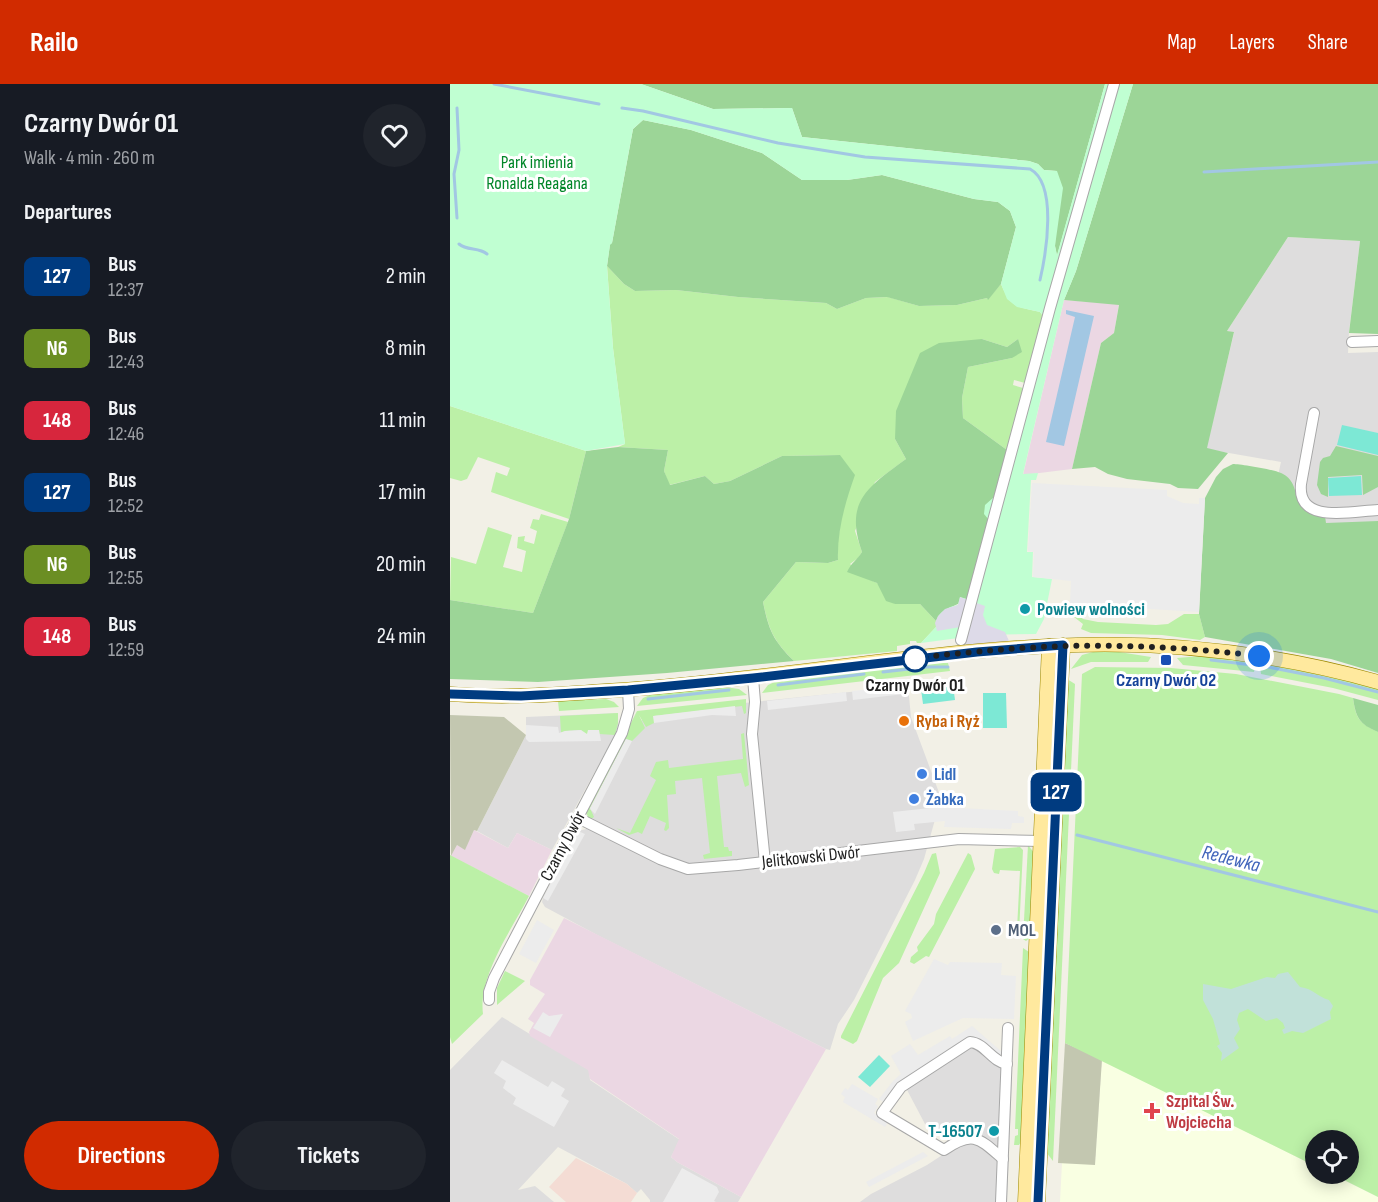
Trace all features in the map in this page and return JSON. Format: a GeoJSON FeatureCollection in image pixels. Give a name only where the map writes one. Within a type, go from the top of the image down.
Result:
{"type":"FeatureCollection","features":[{"type":"Feature","properties":{"kind":"main road"},"geometry":{"type":"LineString","coordinates":[[1048,844],[1062,675],[1056,645]]}},
{"type":"Feature","properties":{"kind":"main road"},"geometry":{"type":"LineString","coordinates":[[1025,1202],[1033,1164],[1056,645]]}},
{"type":"Feature","properties":{"kind":"main road"},"geometry":{"type":"LineString","coordinates":[[450,694],[521,696],[628,690],[1056,645],[1171,647],[1247,654],[1326,668],[1378,681]]}},
{"type":"Feature","properties":{"kind":"main road"},"geometry":{"type":"LineString","coordinates":[[1062,675],[1077,653],[1089,645]]}},
{"type":"Feature","properties":{"kind":"main road"},"geometry":{"type":"LineString","coordinates":[[1033,1164],[1038,1202]]}},
{"type":"Feature","properties":{"kind":"street"},"geometry":{"type":"LineString","coordinates":[[961,640],[1049,313],[1114,84]]}},
{"type":"Feature","properties":{"kind":"street"},"geometry":{"type":"LineString","coordinates":[[1352,342],[1378,341]]}},
{"type":"Feature","properties":{"kind":"street"},"geometry":{"type":"LineString","coordinates":[[1314,413],[1300,492],[1304,503],[1314,511],[1321,512],[1378,510]]}},
{"type":"Feature","properties":{"kind":"street"},"geometry":{"type":"LineString","coordinates":[[753,678],[755,702],[752,734],[765,862]]}},
{"type":"Feature","properties":{"kind":"street","name":"Czarny Dwór"},"geometry":{"type":"LineString","coordinates":[[489,1000],[494,978],[622,733],[629,709],[628,690]]}},
{"type":"Feature","properties":{"kind":"street","name":"Jelitkowski Dwór"},"geometry":{"type":"LineString","coordinates":[[578,818],[679,867],[700,868],[765,862],[958,839],[1048,844]]}},
{"type":"Feature","properties":{"kind":"street"},"geometry":{"type":"LineString","coordinates":[[1001,1202],[1008,1028]]}},
{"type":"Feature","properties":{"kind":"street"},"geometry":{"type":"LineString","coordinates":[[1003,1159],[974,1137],[963,1138],[944,1150],[882,1113],[901,1087],[970,1042],[976,1042],[1000,1062],[1007,1064]]}},
{"type":"Feature","properties":{"kind":"shaded area"},"geometry":{"type":"Polygon","coordinates":[[[1288,237],[1360,241],[1348,353],[1378,352],[1378,528],[1266,529],[1281,462],[1206,449],[1234,333],[1227,331],[1288,237]]]}},
{"type":"Feature","properties":{"kind":"shaded area"},"geometry":{"type":"Polygon","coordinates":[[[1064,300],[1119,304],[1114,333],[1101,343],[1072,469],[1023,475],[1064,300]]]}},
{"type":"Feature","properties":{"kind":"shaded area"},"geometry":{"type":"Polygon","coordinates":[[[1066,310],[1094,316],[1064,446],[1046,442],[1075,317],[1066,314],[1066,310]]]}},
{"type":"Feature","properties":{"kind":"shaded area"},"geometry":{"type":"Polygon","coordinates":[[[1342,425],[1378,433],[1378,455],[1337,445],[1342,425]]]}},
{"type":"Feature","properties":{"kind":"shaded area"},"geometry":{"type":"Polygon","coordinates":[[[1361,476],[1362,495],[1329,496],[1328,478],[1361,476]]]}},
{"type":"Feature","properties":{"kind":"shaded area"},"geometry":{"type":"Polygon","coordinates":[[[1032,483],[1167,490],[1167,496],[1183,503],[1199,504],[1199,498],[1205,498],[1199,612],[1070,604],[1071,581],[1033,577],[1034,552],[1028,551],[1032,483]]]}},
{"type":"Feature","properties":{"kind":"shaded area"},"geometry":{"type":"Polygon","coordinates":[[[960,597],[985,606],[983,615],[987,625],[1005,632],[1009,641],[966,645],[965,638],[957,635],[960,627],[937,631],[935,623],[938,616],[945,609],[958,605],[960,597]]]}},
{"type":"Feature","properties":{"kind":"shaded area"},"geometry":{"type":"Polygon","coordinates":[[[953,685],[955,700],[923,704],[921,689],[953,685]]]}},
{"type":"Feature","properties":{"kind":"shaded area"},"geometry":{"type":"Polygon","coordinates":[[[903,686],[904,694],[853,700],[852,691],[903,686]]]}},
{"type":"Feature","properties":{"kind":"shaded area"},"geometry":{"type":"Polygon","coordinates":[[[908,686],[911,717],[941,798],[924,859],[915,880],[854,1000],[838,1024],[830,1050],[599,936],[545,907],[542,902],[578,831],[586,829],[592,817],[590,809],[629,734],[635,725],[646,717],[734,704],[908,686]]]}},
{"type":"Feature","properties":{"kind":"shaded area"},"geometry":{"type":"Polygon","coordinates":[[[846,692],[847,701],[768,710],[767,701],[846,692]]]}},
{"type":"Feature","properties":{"kind":"shaded area"},"geometry":{"type":"Polygon","coordinates":[[[983,693],[1006,693],[1007,728],[983,728],[983,693]]]}},
{"type":"Feature","properties":{"kind":"shaded area"},"geometry":{"type":"Polygon","coordinates":[[[735,706],[736,716],[712,715],[654,723],[653,716],[735,706]]]}},
{"type":"Feature","properties":{"kind":"shaded area"},"geometry":{"type":"Polygon","coordinates":[[[618,713],[618,727],[615,735],[552,850],[517,833],[508,848],[477,831],[526,735],[526,717],[618,713]]]}},
{"type":"Feature","properties":{"kind":"shaded area"},"geometry":{"type":"Polygon","coordinates":[[[450,715],[504,717],[526,735],[477,831],[474,830],[465,850],[457,845],[451,856],[450,715]]]}},
{"type":"Feature","properties":{"kind":"shaded area"},"geometry":{"type":"Polygon","coordinates":[[[526,725],[558,727],[559,733],[581,730],[587,734],[588,730],[599,730],[601,741],[529,742],[526,739],[526,725]]]}},
{"type":"Feature","properties":{"kind":"shaded area"},"geometry":{"type":"Polygon","coordinates":[[[626,739],[632,741],[595,814],[590,809],[626,739]]]}},
{"type":"Feature","properties":{"kind":"shaded area"},"geometry":{"type":"Polygon","coordinates":[[[939,807],[1018,811],[1018,816],[1024,817],[1024,823],[1012,823],[1011,829],[944,827],[945,821],[914,824],[915,830],[896,832],[893,812],[939,807]]]}},
{"type":"Feature","properties":{"kind":"shaded area"},"geometry":{"type":"Polygon","coordinates":[[[474,830],[508,848],[517,833],[552,850],[529,896],[451,856],[457,845],[465,849],[474,830]]]}},
{"type":"Feature","properties":{"kind":"shaded area"},"geometry":{"type":"Polygon","coordinates":[[[578,831],[585,834],[548,901],[543,898],[578,831]]]}},
{"type":"Feature","properties":{"kind":"shaded area"},"geometry":{"type":"Polygon","coordinates":[[[564,918],[826,1049],[741,1197],[677,1162],[671,1157],[679,1139],[590,1079],[588,1070],[530,1036],[529,1032],[534,1023],[528,1019],[545,994],[530,985],[530,980],[564,918]]]}},
{"type":"Feature","properties":{"kind":"shaded area"},"geometry":{"type":"Polygon","coordinates":[[[537,920],[554,930],[536,963],[519,954],[537,920]]]}},
{"type":"Feature","properties":{"kind":"shaded area"},"geometry":{"type":"Polygon","coordinates":[[[934,959],[948,965],[950,962],[1002,963],[1001,975],[1016,976],[1014,1019],[963,1018],[913,1041],[905,1022],[912,1018],[911,1014],[905,1011],[934,959]]]}},
{"type":"Feature","properties":{"kind":"shaded area"},"geometry":{"type":"Polygon","coordinates":[[[1288,972],[1300,987],[1309,989],[1329,1000],[1333,1006],[1330,1012],[1331,1019],[1303,1033],[1292,1031],[1284,1034],[1283,1023],[1277,1018],[1266,1021],[1248,1009],[1239,1013],[1237,1020],[1240,1029],[1234,1038],[1239,1048],[1221,1061],[1222,1053],[1217,1046],[1220,1044],[1213,1019],[1203,1000],[1203,984],[1231,989],[1267,977],[1275,978],[1278,974],[1288,972]]]}},
{"type":"Feature","properties":{"kind":"shaded area"},"geometry":{"type":"Polygon","coordinates":[[[543,1012],[549,1016],[563,1014],[550,1037],[533,1028],[543,1012]]]}},
{"type":"Feature","properties":{"kind":"shaded area"},"geometry":{"type":"Polygon","coordinates":[[[502,1017],[589,1070],[590,1080],[680,1140],[671,1157],[741,1197],[738,1202],[650,1202],[641,1189],[637,1193],[627,1184],[558,1147],[518,1190],[535,1186],[554,1202],[450,1202],[450,1070],[502,1017]]]}},
{"type":"Feature","properties":{"kind":"shaded area"},"geometry":{"type":"Polygon","coordinates":[[[972,1026],[1002,1052],[999,1057],[972,1036],[907,1079],[885,1103],[879,1099],[901,1074],[891,1056],[910,1044],[918,1055],[950,1036],[952,1039],[972,1026]]]}},
{"type":"Feature","properties":{"kind":"shaded area"},"geometry":{"type":"Polygon","coordinates":[[[1065,1043],[1102,1059],[1095,1165],[1058,1163],[1065,1043]]]}},
{"type":"Feature","properties":{"kind":"shaded area"},"geometry":{"type":"Polygon","coordinates":[[[973,1047],[1012,1077],[1007,1202],[860,1202],[950,1150],[945,1134],[925,1124],[906,1088],[964,1049],[973,1047]]]}},
{"type":"Feature","properties":{"kind":"shaded area"},"geometry":{"type":"Polygon","coordinates":[[[879,1055],[890,1066],[870,1087],[858,1077],[879,1055]]]}},
{"type":"Feature","properties":{"kind":"shaded area","name":"Szpital Św. Wojciecha"},"geometry":{"type":"Polygon","coordinates":[[[1102,1059],[1305,1161],[1305,1184],[1352,1184],[1378,1197],[1378,1202],[1060,1202],[1062,1163],[1095,1164],[1102,1059]]]}},
{"type":"Feature","properties":{"kind":"shaded area"},"geometry":{"type":"Polygon","coordinates":[[[502,1060],[548,1087],[552,1081],[565,1089],[561,1096],[569,1101],[554,1127],[513,1104],[516,1098],[503,1088],[506,1081],[494,1073],[502,1060]]]}},
{"type":"Feature","properties":{"kind":"shaded area"},"geometry":{"type":"Polygon","coordinates":[[[852,1084],[878,1099],[875,1104],[878,1106],[874,1113],[888,1122],[885,1127],[843,1102],[845,1097],[841,1094],[852,1084]]]}},
{"type":"Feature","properties":{"kind":"shaded area"},"geometry":{"type":"Polygon","coordinates":[[[923,1152],[928,1156],[869,1187],[866,1182],[923,1152]]]}},
{"type":"Feature","properties":{"kind":"shaded area"},"geometry":{"type":"Polygon","coordinates":[[[576,1158],[627,1184],[637,1193],[631,1202],[566,1202],[549,1187],[576,1158]]]}},
{"type":"Feature","properties":{"kind":"shaded area"},"geometry":{"type":"Polygon","coordinates":[[[682,1168],[717,1187],[719,1192],[714,1201],[716,1202],[663,1202],[682,1168]]]}},
{"type":"Feature","properties":{"kind":"green space","name":"Park imienia Ronalda Reagana"},"geometry":{"type":"Polygon","coordinates":[[[450,84],[641,84],[713,109],[792,108],[802,137],[1029,161],[1038,164],[1044,170],[1057,171],[1063,188],[1055,246],[1057,255],[1105,84],[1133,84],[1076,271],[1064,300],[1023,474],[1038,473],[1036,480],[1031,480],[1027,552],[1033,552],[1032,577],[1052,579],[1044,619],[1036,634],[981,635],[921,643],[936,627],[937,618],[942,612],[958,605],[960,597],[967,599],[989,520],[984,514],[985,505],[994,497],[1043,316],[1040,312],[1017,307],[1007,299],[1001,284],[1016,227],[1010,211],[998,202],[974,199],[882,175],[847,180],[802,180],[762,153],[691,130],[643,120],[633,129],[607,266],[613,348],[625,444],[586,451],[450,406],[450,84]]]}},
{"type":"Feature","properties":{"kind":"green space"},"geometry":{"type":"Polygon","coordinates":[[[641,84],[1105,84],[1057,256],[1055,246],[1057,171],[1044,170],[1038,164],[1029,161],[802,137],[792,108],[713,109],[641,84]]]}},
{"type":"Feature","properties":{"kind":"green space"},"geometry":{"type":"Polygon","coordinates":[[[1133,84],[1378,84],[1378,334],[1349,333],[1360,241],[1288,237],[1227,331],[1234,332],[1207,448],[1228,453],[1198,489],[1127,479],[1108,474],[1095,467],[1072,469],[1101,343],[1114,333],[1119,305],[1064,300],[1076,271],[1133,84]]]}},
{"type":"Feature","properties":{"kind":"green space"},"geometry":{"type":"Polygon","coordinates":[[[643,120],[691,130],[762,153],[802,180],[847,180],[882,175],[974,199],[998,202],[1010,211],[1016,227],[1001,284],[988,300],[987,298],[957,305],[919,306],[887,297],[866,298],[837,309],[826,303],[676,290],[635,291],[624,284],[607,266],[633,129],[643,120]]]}},
{"type":"Feature","properties":{"kind":"green space"},"geometry":{"type":"Polygon","coordinates":[[[607,266],[624,284],[635,291],[676,290],[826,303],[837,309],[866,298],[888,297],[919,306],[957,305],[988,299],[1001,284],[1008,298],[1016,305],[1040,312],[1043,316],[1025,383],[1014,380],[1013,385],[1023,388],[1007,450],[963,418],[962,398],[968,367],[1012,358],[1018,339],[1007,347],[982,339],[895,439],[906,459],[875,482],[855,531],[862,552],[850,564],[866,578],[877,583],[895,604],[920,604],[936,621],[936,627],[921,643],[910,641],[910,644],[897,646],[897,651],[794,661],[781,647],[767,620],[763,602],[796,562],[828,563],[838,560],[837,546],[843,506],[839,455],[782,456],[730,481],[714,484],[705,476],[669,485],[664,471],[668,450],[618,447],[625,444],[613,348],[607,266]]]}},
{"type":"Feature","properties":{"kind":"green space"},"geometry":{"type":"Polygon","coordinates":[[[982,339],[1007,347],[1018,339],[1022,352],[1012,358],[968,367],[962,398],[963,418],[1007,450],[967,599],[946,611],[936,621],[920,604],[895,604],[886,601],[877,583],[847,572],[862,552],[856,520],[863,497],[881,478],[906,459],[895,439],[896,411],[920,353],[939,343],[982,339]]]}},
{"type":"Feature","properties":{"kind":"green space"},"geometry":{"type":"Polygon","coordinates":[[[450,406],[586,451],[569,519],[491,492],[496,472],[507,476],[510,468],[478,457],[467,479],[461,481],[450,478],[450,406]]]}},
{"type":"Feature","properties":{"kind":"green space"},"geometry":{"type":"Polygon","coordinates":[[[1336,446],[1378,456],[1378,487],[1363,495],[1362,475],[1328,477],[1328,497],[1321,494],[1317,485],[1320,462],[1323,458],[1330,456],[1336,446]]]}},
{"type":"Feature","properties":{"kind":"green space"},"geometry":{"type":"Polygon","coordinates":[[[618,447],[668,450],[664,471],[670,485],[705,476],[714,484],[730,481],[782,456],[840,455],[855,475],[842,517],[838,560],[828,563],[796,562],[763,602],[773,634],[794,661],[538,682],[450,679],[450,600],[533,613],[569,519],[586,451],[618,447]]]}},
{"type":"Feature","properties":{"kind":"green space"},"geometry":{"type":"Polygon","coordinates":[[[1233,464],[1283,474],[1293,485],[1300,504],[1313,514],[1325,516],[1326,523],[1378,521],[1378,673],[1331,659],[1205,637],[1199,614],[1205,498],[1216,477],[1223,469],[1233,464]]]}},
{"type":"Feature","properties":{"kind":"green space"},"geometry":{"type":"Polygon","coordinates":[[[541,514],[568,522],[533,613],[450,600],[451,557],[476,564],[488,527],[512,535],[503,567],[522,572],[526,551],[517,548],[518,537],[525,536],[524,541],[534,544],[537,531],[530,528],[533,519],[539,520],[541,514]]]}},
{"type":"Feature","properties":{"kind":"green space"},"geometry":{"type":"Polygon","coordinates":[[[1071,607],[1076,607],[1076,612],[1083,619],[1098,622],[1156,625],[1168,624],[1184,614],[1199,614],[1205,637],[1200,640],[1162,635],[1091,633],[1081,629],[1083,624],[1074,617],[1071,607]]]}},
{"type":"Feature","properties":{"kind":"green space"},"geometry":{"type":"Polygon","coordinates":[[[1093,652],[1119,652],[1151,657],[1148,662],[1091,662],[1071,669],[1082,655],[1093,652]]]}},
{"type":"Feature","properties":{"kind":"green space"},"geometry":{"type":"Polygon","coordinates":[[[1201,656],[1254,662],[1254,672],[1183,665],[1177,658],[1201,656]]]}},
{"type":"Feature","properties":{"kind":"green space"},"geometry":{"type":"Polygon","coordinates":[[[919,663],[948,663],[950,671],[762,693],[768,685],[779,680],[919,663]]]}},
{"type":"Feature","properties":{"kind":"green space"},"geometry":{"type":"Polygon","coordinates":[[[1262,663],[1378,689],[1378,700],[1333,688],[1261,674],[1260,665],[1262,663]]]}},
{"type":"Feature","properties":{"kind":"green space"},"geometry":{"type":"Polygon","coordinates":[[[1095,667],[1171,668],[1236,674],[1339,694],[1353,698],[1360,720],[1378,732],[1378,1197],[1352,1184],[1359,1184],[1359,1130],[1305,1130],[1305,1161],[1065,1043],[1082,674],[1095,667]]]}},
{"type":"Feature","properties":{"kind":"green space"},"geometry":{"type":"Polygon","coordinates":[[[1067,679],[1075,684],[1053,1161],[1046,1152],[1067,679]]]}},
{"type":"Feature","properties":{"kind":"green space"},"geometry":{"type":"Polygon","coordinates":[[[725,687],[739,689],[747,695],[637,706],[643,698],[650,695],[725,687]]]}},
{"type":"Feature","properties":{"kind":"green space"},"geometry":{"type":"Polygon","coordinates":[[[1353,698],[1378,705],[1378,732],[1359,720],[1353,698]]]}},
{"type":"Feature","properties":{"kind":"green space"},"geometry":{"type":"Polygon","coordinates":[[[606,699],[619,707],[559,711],[558,701],[606,699]]]}},
{"type":"Feature","properties":{"kind":"green space"},"geometry":{"type":"Polygon","coordinates":[[[746,699],[746,713],[744,714],[742,706],[654,716],[654,723],[646,727],[639,715],[645,728],[632,741],[626,739],[590,808],[594,817],[591,819],[588,817],[586,812],[637,711],[746,699]]]}},
{"type":"Feature","properties":{"kind":"green space"},"geometry":{"type":"Polygon","coordinates":[[[618,713],[615,735],[599,734],[599,730],[588,730],[588,734],[584,734],[581,730],[561,733],[560,716],[618,713]]]}},
{"type":"Feature","properties":{"kind":"green space"},"geometry":{"type":"Polygon","coordinates":[[[744,733],[749,785],[745,787],[741,773],[717,776],[724,847],[732,851],[732,856],[704,859],[703,855],[710,853],[702,778],[675,781],[676,794],[667,795],[669,828],[666,831],[664,830],[666,823],[650,816],[642,834],[638,832],[629,835],[616,828],[630,833],[656,780],[650,776],[656,762],[668,760],[669,768],[743,759],[741,734],[744,733]]]}},
{"type":"Feature","properties":{"kind":"green space"},"geometry":{"type":"Polygon","coordinates":[[[1028,845],[1035,854],[1031,937],[1026,941],[1023,939],[1028,845]]]}},
{"type":"Feature","properties":{"kind":"green space"},"geometry":{"type":"Polygon","coordinates":[[[1020,847],[1023,850],[1019,933],[1017,929],[1020,871],[1000,870],[999,874],[994,873],[992,869],[995,849],[1020,847]]]}},
{"type":"Feature","properties":{"kind":"green space"},"geometry":{"type":"Polygon","coordinates":[[[936,853],[940,873],[899,963],[883,978],[857,1041],[853,1044],[841,1036],[932,854],[936,853]]]}},
{"type":"Feature","properties":{"kind":"green space"},"geometry":{"type":"Polygon","coordinates":[[[968,853],[971,855],[975,869],[929,957],[926,956],[914,964],[910,962],[911,957],[918,951],[917,947],[934,924],[936,914],[968,853]]]}},
{"type":"Feature","properties":{"kind":"green space"},"geometry":{"type":"Polygon","coordinates":[[[450,855],[529,896],[491,969],[483,999],[483,1014],[452,1044],[450,1037],[450,855]]]}},
{"type":"Feature","properties":{"kind":"green space"},"geometry":{"type":"Polygon","coordinates":[[[1023,948],[1029,952],[1022,1140],[1019,1145],[1014,1145],[1015,1136],[1018,1135],[1018,1129],[1015,1129],[1023,948]]]}},
{"type":"Feature","properties":{"kind":"green space"},"geometry":{"type":"Polygon","coordinates":[[[505,971],[525,981],[497,1005],[497,988],[505,971]]]}},
{"type":"Feature","properties":{"kind":"waterway"},"geometry":{"type":"LineString","coordinates":[[494,84],[599,104]]}},
{"type":"Feature","properties":{"kind":"waterway"},"geometry":{"type":"LineString","coordinates":[[457,108],[459,150],[454,174],[457,218]]}},
{"type":"Feature","properties":{"kind":"waterway"},"geometry":{"type":"LineString","coordinates":[[622,108],[778,143],[865,157],[1030,169],[1039,177],[1047,204],[1047,237],[1040,280]]}},
{"type":"Feature","properties":{"kind":"waterway"},"geometry":{"type":"LineString","coordinates":[[1204,172],[1378,162]]}},
{"type":"Feature","properties":{"kind":"waterway"},"geometry":{"type":"LineString","coordinates":[[459,244],[487,254]]}},
{"type":"Feature","properties":{"kind":"waterway"},"geometry":{"type":"LineString","coordinates":[[1211,660],[1252,665]]}},
{"type":"Feature","properties":{"kind":"waterway"},"geometry":{"type":"LineString","coordinates":[[1263,666],[1378,692]]}},
{"type":"Feature","properties":{"kind":"waterway"},"geometry":{"type":"LineString","coordinates":[[883,672],[948,667]]}},
{"type":"Feature","properties":{"kind":"waterway"},"geometry":{"type":"LineString","coordinates":[[778,685],[864,674]]}},
{"type":"Feature","properties":{"kind":"waterway"},"geometry":{"type":"LineString","coordinates":[[648,699],[729,690]]}},
{"type":"Feature","properties":{"kind":"waterway","name":"Redewka"},"geometry":{"type":"LineString","coordinates":[[1077,835],[1378,912]]}},
{"type":"Feature","properties":{"kind":"bus line","name":"127"},"geometry":{"type":"LineString","coordinates":[[450,694],[521,696],[628,690],[977,652],[1063,645],[1038,1202]]}},
{"type":"Feature","properties":{"kind":"place","name":"Powiew wolności"},"geometry":{"type":"Point","coordinates":[1025,609]}},
{"type":"Feature","properties":{"kind":"place","name":"Czarny Dwór 01"},"geometry":{"type":"Point","coordinates":[915,659]}},
{"type":"Feature","properties":{"kind":"place","name":"Czarny Dwór 02"},"geometry":{"type":"Point","coordinates":[1166,660]}},
{"type":"Feature","properties":{"kind":"place","name":"Ryba i Ryż"},"geometry":{"type":"Point","coordinates":[904,721]}},
{"type":"Feature","properties":{"kind":"place","name":"Lidl"},"geometry":{"type":"Point","coordinates":[922,774]}},
{"type":"Feature","properties":{"kind":"place","name":"Żabka"},"geometry":{"type":"Point","coordinates":[914,799]}},
{"type":"Feature","properties":{"kind":"place","name":"MOL"},"geometry":{"type":"Point","coordinates":[996,930]}},
{"type":"Feature","properties":{"kind":"place","name":"Szpital Św. Wojciecha"},"geometry":{"type":"Point","coordinates":[1152,1111]}},
{"type":"Feature","properties":{"kind":"place","name":"T-16507"},"geometry":{"type":"Point","coordinates":[994,1131]}},
{"type":"Feature","properties":{"kind":"route"},"geometry":{"type":"LineString","coordinates":[[915,659],[1029,647],[1089,645],[1171,647],[1259,656]]}}]}
